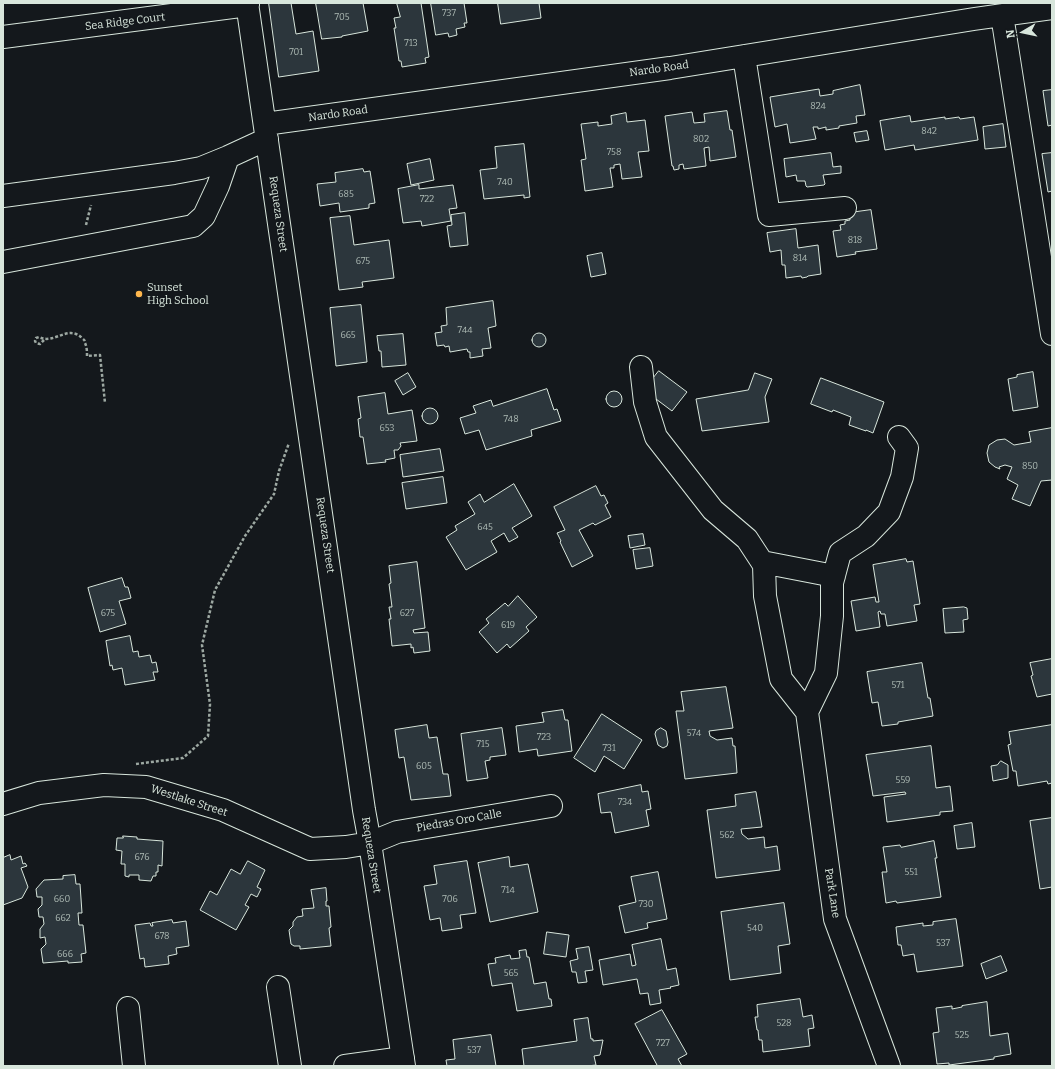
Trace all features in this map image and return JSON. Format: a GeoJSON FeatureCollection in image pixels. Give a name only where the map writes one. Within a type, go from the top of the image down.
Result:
{"type":"FeatureCollection","features":[{"type":"Feature","properties":{"kind":"street","name":"Sea Ridge Court"},"geometry":{"type":"LineString","coordinates":[[3,37],[247,4]]}},
{"type":"Feature","properties":{"kind":"street","name":"Requeza Street"},"geometry":{"type":"LineString","coordinates":[[247,4],[364,810],[403,1062]]}},
{"type":"Feature","properties":{"kind":"street","name":"Nardo Road"},"geometry":{"type":"LineString","coordinates":[[3,196],[201,168],[228,157],[266,132],[581,80],[744,56],[973,11],[1002,15],[1052,8]]}},
{"type":"Feature","properties":{"kind":"street"},"geometry":{"type":"LineString","coordinates":[[1002,15],[1052,334]]}},
{"type":"Feature","properties":{"kind":"street"},"geometry":{"type":"LineString","coordinates":[[744,56],[769,215],[845,208]]}},
{"type":"Feature","properties":{"kind":"street"},"geometry":{"type":"LineString","coordinates":[[3,262],[193,226],[204,216],[218,186],[228,157]]}},
{"type":"Feature","properties":{"kind":"street"},"geometry":{"type":"LineString","coordinates":[[640,367],[645,402],[656,437],[713,510],[747,540],[764,565],[765,596],[781,680],[806,712],[826,673],[832,616],[832,583],[840,554],[866,536],[889,512],[902,477],[907,448],[899,437]]}},
{"type":"Feature","properties":{"kind":"street"},"geometry":{"type":"LineString","coordinates":[[762,562],[834,576]]}},
{"type":"Feature","properties":{"kind":"street","name":"Park Lane"},"geometry":{"type":"LineString","coordinates":[[806,712],[834,919],[889,1066]]}},
{"type":"Feature","properties":{"kind":"street","name":"Westlake Street"},"geometry":{"type":"LineString","coordinates":[[3,804],[40,793],[104,785],[146,787],[222,810],[310,849],[346,847],[370,843]]}},
{"type":"Feature","properties":{"kind":"street","name":"Piedras Oro Calle"},"geometry":{"type":"LineString","coordinates":[[370,843],[397,832],[551,806]]}},
{"type":"Feature","properties":{"kind":"street"},"geometry":{"type":"LineString","coordinates":[[278,987],[290,1066]]}},
{"type":"Feature","properties":{"kind":"street"},"geometry":{"type":"LineString","coordinates":[[128,1008],[134,1066]]}},
{"type":"Feature","properties":{"kind":"street"},"geometry":{"type":"LineString","coordinates":[[345,1066],[403,1062]]}},
{"type":"Feature","properties":{"kind":"path"},"geometry":{"type":"LineString","coordinates":[[80,248],[96,184]]}},
{"type":"Feature","properties":{"kind":"path"},"geometry":{"type":"LineString","coordinates":[[44,340],[71,332],[78,334],[85,341],[87,356],[100,355],[105,403]]}},
{"type":"Feature","properties":{"kind":"path"},"geometry":{"type":"LineString","coordinates":[[128,765],[183,758],[208,736],[210,704],[202,645],[215,590],[245,536],[274,494],[279,471],[289,442]]}},
{"type":"Feature","properties":{"kind":"building"},"geometry":{"type":"Polygon","coordinates":[[[269,3],[291,3],[296,34],[313,31],[319,71],[279,77],[269,3]]]}},
{"type":"Feature","properties":{"kind":"building"},"geometry":{"type":"Polygon","coordinates":[[[316,3],[363,3],[368,31],[342,37],[322,39],[316,3]]]}},
{"type":"Feature","properties":{"kind":"building"},"geometry":{"type":"Polygon","coordinates":[[[397,3],[421,3],[429,57],[425,58],[426,63],[402,67],[401,61],[399,61],[394,28],[396,28],[394,18],[400,17],[397,3]]]}},
{"type":"Feature","properties":{"kind":"building"},"geometry":{"type":"Polygon","coordinates":[[[431,3],[464,3],[467,23],[464,23],[465,27],[456,29],[457,35],[449,37],[448,33],[436,35],[431,3]]]}},
{"type":"Feature","properties":{"kind":"building"},"geometry":{"type":"Polygon","coordinates":[[[498,3],[539,3],[541,18],[501,24],[498,3]]]}},
{"type":"Feature","properties":{"kind":"building"},"geometry":{"type":"Polygon","coordinates":[[[860,85],[865,115],[856,116],[857,123],[826,130],[826,127],[818,129],[818,127],[813,127],[816,139],[790,143],[787,124],[775,127],[770,97],[819,89],[820,96],[833,94],[833,91],[860,85]]]}},
{"type":"Feature","properties":{"kind":"building"},"geometry":{"type":"Polygon","coordinates":[[[1052,90],[1052,125],[1048,126],[1043,91],[1052,90]]]}},
{"type":"Feature","properties":{"kind":"building"},"geometry":{"type":"Polygon","coordinates":[[[727,111],[730,130],[732,130],[736,157],[710,161],[709,147],[704,148],[706,166],[684,169],[683,164],[679,165],[679,169],[674,170],[672,166],[665,116],[692,112],[694,123],[705,122],[704,114],[727,111]]]}},
{"type":"Feature","properties":{"kind":"building"},"geometry":{"type":"Polygon","coordinates":[[[626,113],[627,122],[645,120],[649,151],[638,152],[642,177],[622,179],[620,164],[614,165],[614,168],[610,168],[613,187],[585,191],[581,160],[586,159],[581,124],[598,122],[598,126],[612,124],[611,116],[626,113]]]}},
{"type":"Feature","properties":{"kind":"building"},"geometry":{"type":"Polygon","coordinates":[[[910,116],[911,122],[945,117],[945,119],[959,117],[960,119],[974,117],[978,140],[915,150],[914,145],[885,150],[880,121],[910,116]]]}},
{"type":"Feature","properties":{"kind":"building"},"geometry":{"type":"Polygon","coordinates":[[[1003,124],[1006,147],[985,149],[983,127],[1003,124]]]}},
{"type":"Feature","properties":{"kind":"building"},"geometry":{"type":"Polygon","coordinates":[[[867,131],[869,140],[856,142],[854,133],[867,131]]]}},
{"type":"Feature","properties":{"kind":"building"},"geometry":{"type":"Polygon","coordinates":[[[524,144],[530,197],[524,198],[524,195],[484,199],[480,170],[497,168],[495,147],[524,144]]]}},
{"type":"Feature","properties":{"kind":"building"},"geometry":{"type":"Polygon","coordinates":[[[831,153],[833,167],[841,166],[841,173],[823,175],[824,185],[807,187],[805,181],[797,181],[796,175],[786,177],[784,159],[831,153]]]}},
{"type":"Feature","properties":{"kind":"building"},"geometry":{"type":"Polygon","coordinates":[[[1052,153],[1052,191],[1048,192],[1042,154],[1052,153]]]}},
{"type":"Feature","properties":{"kind":"building"},"geometry":{"type":"Polygon","coordinates":[[[430,159],[434,180],[411,185],[407,164],[430,159]]]}},
{"type":"Feature","properties":{"kind":"building"},"geometry":{"type":"Polygon","coordinates":[[[363,169],[364,172],[370,171],[375,203],[369,204],[369,208],[340,212],[339,203],[320,206],[317,184],[336,182],[335,173],[363,169]]]}},
{"type":"Feature","properties":{"kind":"building"},"geometry":{"type":"Polygon","coordinates":[[[419,185],[419,189],[453,185],[457,208],[449,209],[451,221],[422,226],[421,221],[403,223],[398,189],[419,185]]]}},
{"type":"Feature","properties":{"kind":"building"},"geometry":{"type":"Polygon","coordinates":[[[871,210],[877,249],[855,252],[856,254],[837,257],[833,231],[841,230],[840,225],[845,224],[845,221],[850,220],[849,213],[871,210]]]}},
{"type":"Feature","properties":{"kind":"building"},"geometry":{"type":"Polygon","coordinates":[[[465,213],[468,245],[450,247],[447,226],[452,225],[451,215],[465,213]]]}},
{"type":"Feature","properties":{"kind":"building"},"geometry":{"type":"Polygon","coordinates":[[[350,216],[354,245],[389,240],[394,278],[362,282],[363,287],[339,290],[330,218],[350,216]]]}},
{"type":"Feature","properties":{"kind":"building"},"geometry":{"type":"Polygon","coordinates":[[[796,229],[798,248],[818,245],[821,274],[802,278],[801,276],[786,278],[785,265],[782,265],[781,250],[770,252],[767,233],[796,229]]]}},
{"type":"Feature","properties":{"kind":"building"},"geometry":{"type":"Polygon","coordinates":[[[602,253],[606,274],[591,277],[587,256],[602,253]]]}},
{"type":"Feature","properties":{"kind":"building"},"geometry":{"type":"Polygon","coordinates":[[[493,301],[496,326],[488,328],[491,348],[482,349],[483,356],[470,358],[470,352],[468,352],[467,349],[450,352],[449,346],[437,346],[435,333],[442,332],[441,326],[447,325],[446,308],[493,301]]]}},
{"type":"Feature","properties":{"kind":"building"},"geometry":{"type":"Polygon","coordinates":[[[361,305],[367,362],[336,366],[330,308],[361,305]]]}},
{"type":"Feature","properties":{"kind":"building"},"geometry":{"type":"Polygon","coordinates":[[[539,333],[544,335],[546,340],[544,345],[539,347],[534,345],[532,340],[534,335],[539,333]]]}},
{"type":"Feature","properties":{"kind":"building"},"geometry":{"type":"Polygon","coordinates":[[[403,334],[406,365],[382,367],[381,351],[379,351],[377,336],[403,334]]]}},
{"type":"Feature","properties":{"kind":"building"},"geometry":{"type":"Polygon","coordinates":[[[659,371],[687,392],[672,411],[644,390],[659,371]]]}},
{"type":"Feature","properties":{"kind":"building"},"geometry":{"type":"Polygon","coordinates":[[[1033,372],[1038,407],[1013,411],[1008,379],[1017,377],[1017,375],[1033,372]]]}},
{"type":"Feature","properties":{"kind":"building"},"geometry":{"type":"Polygon","coordinates":[[[408,373],[416,387],[403,395],[395,381],[408,373]]]}},
{"type":"Feature","properties":{"kind":"building"},"geometry":{"type":"Polygon","coordinates":[[[755,373],[772,379],[765,397],[769,422],[702,431],[696,399],[748,390],[755,373]]]}},
{"type":"Feature","properties":{"kind":"building"},"geometry":{"type":"Polygon","coordinates":[[[821,378],[884,402],[873,433],[849,425],[851,417],[811,404],[821,378]]]}},
{"type":"Feature","properties":{"kind":"building"},"geometry":{"type":"Polygon","coordinates":[[[547,389],[554,410],[557,409],[561,421],[531,430],[532,436],[486,450],[479,430],[465,434],[460,418],[476,413],[473,406],[491,400],[493,406],[547,389]]]}},
{"type":"Feature","properties":{"kind":"building"},"geometry":{"type":"Polygon","coordinates":[[[614,391],[620,393],[622,399],[620,405],[614,407],[608,405],[606,399],[608,393],[614,391]]]}},
{"type":"Feature","properties":{"kind":"building"},"geometry":{"type":"Polygon","coordinates":[[[385,393],[388,414],[412,410],[417,441],[400,443],[401,446],[398,450],[394,450],[395,458],[385,460],[386,462],[367,464],[363,437],[360,437],[358,419],[361,418],[358,397],[385,393]]]}},
{"type":"Feature","properties":{"kind":"building"},"geometry":{"type":"Polygon","coordinates":[[[430,408],[437,413],[438,416],[433,423],[430,424],[423,419],[422,416],[427,409],[430,408]]]}},
{"type":"Feature","properties":{"kind":"building"},"geometry":{"type":"Polygon","coordinates":[[[1052,428],[1052,480],[1041,481],[1030,506],[1012,499],[1018,485],[1007,479],[1012,467],[1005,465],[999,467],[1000,469],[989,462],[987,453],[989,445],[997,440],[1005,439],[1014,445],[1031,442],[1029,432],[1052,428]]]}},
{"type":"Feature","properties":{"kind":"building"},"geometry":{"type":"Polygon","coordinates":[[[440,449],[444,471],[403,477],[400,455],[440,449]]]}},
{"type":"Feature","properties":{"kind":"building"},"geometry":{"type":"Polygon","coordinates":[[[443,477],[447,503],[406,509],[402,483],[443,477]]]}},
{"type":"Feature","properties":{"kind":"building"},"geometry":{"type":"Polygon","coordinates":[[[514,484],[532,516],[512,528],[518,537],[509,542],[504,533],[491,541],[497,552],[466,570],[446,537],[457,530],[455,526],[475,514],[468,502],[480,494],[484,502],[514,484]]]}},
{"type":"Feature","properties":{"kind":"building"},"geometry":{"type":"Polygon","coordinates":[[[596,486],[601,496],[604,495],[608,503],[605,505],[611,517],[595,525],[593,523],[579,530],[593,556],[572,567],[557,533],[565,530],[554,507],[596,486]]]}},
{"type":"Feature","properties":{"kind":"building"},"geometry":{"type":"Polygon","coordinates":[[[643,534],[645,545],[630,548],[628,536],[643,534]]]}},
{"type":"Feature","properties":{"kind":"building"},"geometry":{"type":"Polygon","coordinates":[[[650,548],[653,566],[636,569],[633,550],[650,548]]]}},
{"type":"Feature","properties":{"kind":"building"},"geometry":{"type":"Polygon","coordinates":[[[906,559],[907,562],[913,561],[920,604],[914,605],[917,621],[887,626],[885,614],[881,614],[880,611],[878,612],[880,627],[856,631],[851,601],[875,597],[876,602],[879,602],[873,565],[906,559]]]}},
{"type":"Feature","properties":{"kind":"building"},"geometry":{"type":"Polygon","coordinates":[[[417,562],[425,628],[413,630],[414,633],[428,632],[430,651],[414,653],[413,647],[411,648],[411,644],[392,646],[389,619],[391,619],[389,607],[392,607],[389,584],[391,583],[389,566],[417,562]]]}},
{"type":"Feature","properties":{"kind":"building"},"geometry":{"type":"Polygon","coordinates":[[[122,578],[125,587],[128,587],[131,598],[119,601],[126,624],[100,632],[88,588],[122,578]]]}},
{"type":"Feature","properties":{"kind":"building"},"geometry":{"type":"Polygon","coordinates":[[[518,596],[537,617],[526,627],[529,631],[510,648],[507,644],[497,653],[479,632],[489,623],[486,619],[505,603],[508,606],[518,596]]]}},
{"type":"Feature","properties":{"kind":"building"},"geometry":{"type":"Polygon","coordinates":[[[967,608],[968,619],[963,620],[964,632],[945,633],[943,609],[967,608]]]}},
{"type":"Feature","properties":{"kind":"building"},"geometry":{"type":"Polygon","coordinates":[[[130,636],[133,652],[138,651],[139,657],[150,655],[152,663],[156,662],[158,672],[153,672],[155,680],[125,685],[122,668],[113,670],[112,665],[110,666],[106,641],[130,636]]]}},
{"type":"Feature","properties":{"kind":"building"},"geometry":{"type":"Polygon","coordinates":[[[1052,659],[1052,694],[1037,697],[1031,676],[1033,675],[1030,663],[1052,659]]]}},
{"type":"Feature","properties":{"kind":"building"},"geometry":{"type":"Polygon","coordinates":[[[922,663],[928,698],[930,698],[933,716],[882,726],[878,702],[872,703],[867,672],[922,663]]]}},
{"type":"Feature","properties":{"kind":"building"},"geometry":{"type":"Polygon","coordinates":[[[726,687],[733,728],[709,731],[710,736],[717,740],[732,738],[733,746],[735,746],[737,773],[685,779],[676,711],[684,711],[681,692],[726,687]]]}},
{"type":"Feature","properties":{"kind":"building"},"geometry":{"type":"Polygon","coordinates":[[[563,710],[565,720],[568,720],[572,751],[538,756],[537,749],[519,752],[516,726],[544,722],[542,713],[563,710]]]}},
{"type":"Feature","properties":{"kind":"building"},"geometry":{"type":"Polygon","coordinates":[[[602,714],[642,740],[624,769],[604,756],[595,772],[574,758],[602,714]]]}},
{"type":"Feature","properties":{"kind":"building"},"geometry":{"type":"Polygon","coordinates":[[[427,725],[429,738],[437,737],[443,774],[448,774],[451,796],[411,800],[404,757],[399,758],[395,730],[427,725]]]}},
{"type":"Feature","properties":{"kind":"building"},"geometry":{"type":"Polygon","coordinates":[[[1052,725],[1052,783],[1048,784],[1047,781],[1018,786],[1016,771],[1013,771],[1008,745],[1011,744],[1009,732],[1052,725]]]}},
{"type":"Feature","properties":{"kind":"building"},"geometry":{"type":"Polygon","coordinates":[[[502,728],[506,755],[490,757],[490,760],[485,761],[488,778],[467,781],[461,734],[502,728]]]}},
{"type":"Feature","properties":{"kind":"building"},"geometry":{"type":"Polygon","coordinates":[[[661,728],[666,731],[668,742],[667,746],[663,748],[658,745],[655,734],[656,731],[661,728]]]}},
{"type":"Feature","properties":{"kind":"building"},"geometry":{"type":"Polygon","coordinates":[[[931,746],[936,788],[950,786],[953,811],[940,812],[940,815],[887,822],[884,797],[906,794],[905,792],[873,796],[866,755],[931,746]]]}},
{"type":"Feature","properties":{"kind":"building"},"geometry":{"type":"Polygon","coordinates":[[[1001,761],[1008,765],[1008,778],[993,781],[991,766],[997,765],[1001,761]]]}},
{"type":"Feature","properties":{"kind":"building"},"geometry":{"type":"Polygon","coordinates":[[[641,785],[642,792],[648,791],[651,809],[646,810],[649,826],[615,833],[611,812],[601,813],[598,794],[641,785]]]}},
{"type":"Feature","properties":{"kind":"building"},"geometry":{"type":"Polygon","coordinates":[[[756,792],[762,827],[741,829],[742,834],[748,839],[764,837],[765,848],[777,846],[780,870],[716,878],[707,810],[736,806],[735,795],[756,792]]]}},
{"type":"Feature","properties":{"kind":"building"},"geometry":{"type":"Polygon","coordinates":[[[1052,818],[1052,887],[1040,889],[1030,821],[1052,818]]]}},
{"type":"Feature","properties":{"kind":"building"},"geometry":{"type":"Polygon","coordinates":[[[972,823],[975,847],[957,849],[954,826],[972,823]]]}},
{"type":"Feature","properties":{"kind":"building"},"geometry":{"type":"Polygon","coordinates":[[[123,836],[137,837],[137,839],[163,841],[162,866],[158,865],[158,872],[156,872],[156,876],[153,876],[151,881],[139,880],[139,875],[129,875],[129,877],[125,876],[125,864],[121,864],[122,851],[116,850],[117,838],[123,838],[123,836]]]}},
{"type":"Feature","properties":{"kind":"building"},"geometry":{"type":"Polygon","coordinates":[[[934,841],[941,897],[886,903],[882,872],[887,872],[883,847],[900,845],[901,847],[934,841]]]}},
{"type":"Feature","properties":{"kind":"building"},"geometry":{"type":"Polygon","coordinates":[[[10,855],[11,860],[21,856],[23,864],[25,863],[27,866],[21,868],[28,887],[22,898],[3,905],[3,858],[10,855]]]}},
{"type":"Feature","properties":{"kind":"building"},"geometry":{"type":"Polygon","coordinates":[[[509,857],[510,867],[528,864],[538,912],[490,922],[478,863],[509,857]]]}},
{"type":"Feature","properties":{"kind":"building"},"geometry":{"type":"Polygon","coordinates":[[[248,861],[265,870],[257,887],[261,889],[257,897],[251,894],[245,905],[249,907],[236,930],[200,910],[210,891],[217,895],[231,869],[240,874],[248,861]]]}},
{"type":"Feature","properties":{"kind":"building"},"geometry":{"type":"Polygon","coordinates":[[[467,861],[476,913],[460,915],[462,928],[442,931],[440,918],[430,920],[424,886],[437,884],[434,866],[467,861]]]}},
{"type":"Feature","properties":{"kind":"building"},"geometry":{"type":"Polygon","coordinates":[[[658,872],[667,919],[647,923],[648,928],[625,933],[619,906],[636,902],[631,877],[658,872]]]}},
{"type":"Feature","properties":{"kind":"building"},"geometry":{"type":"Polygon","coordinates":[[[75,875],[76,884],[80,884],[82,913],[78,913],[79,925],[83,925],[86,953],[81,954],[82,962],[68,963],[68,961],[43,963],[41,949],[46,944],[45,937],[40,938],[40,929],[44,924],[43,917],[39,917],[38,909],[42,905],[42,897],[37,897],[36,889],[44,880],[63,879],[63,876],[75,875]]]}},
{"type":"Feature","properties":{"kind":"building"},"geometry":{"type":"Polygon","coordinates":[[[326,888],[326,906],[329,906],[331,927],[329,928],[331,946],[300,949],[300,946],[294,946],[291,944],[289,930],[293,926],[293,922],[297,917],[303,916],[302,909],[314,908],[311,890],[326,888]]]}},
{"type":"Feature","properties":{"kind":"building"},"geometry":{"type":"Polygon","coordinates":[[[784,903],[790,944],[778,946],[781,973],[730,980],[721,912],[784,903]]]}},
{"type":"Feature","properties":{"kind":"building"},"geometry":{"type":"Polygon","coordinates":[[[956,919],[963,966],[917,972],[914,954],[903,956],[901,945],[898,945],[896,927],[923,923],[923,926],[933,925],[933,922],[956,919]]]}},
{"type":"Feature","properties":{"kind":"building"},"geometry":{"type":"Polygon","coordinates":[[[172,920],[173,923],[186,921],[189,946],[176,948],[177,954],[168,956],[169,964],[145,967],[144,958],[140,959],[135,925],[150,923],[151,926],[153,926],[152,923],[172,920]]]}},
{"type":"Feature","properties":{"kind":"building"},"geometry":{"type":"Polygon","coordinates":[[[547,932],[569,935],[566,957],[544,954],[547,932]]]}},
{"type":"Feature","properties":{"kind":"building"},"geometry":{"type":"Polygon","coordinates":[[[661,939],[667,970],[676,968],[679,985],[659,990],[661,1003],[650,1005],[648,993],[640,994],[637,979],[603,985],[599,960],[630,954],[632,966],[636,965],[632,945],[661,939]]]}},
{"type":"Feature","properties":{"kind":"building"},"geometry":{"type":"Polygon","coordinates":[[[589,947],[593,970],[585,971],[587,982],[578,983],[576,972],[572,972],[570,961],[578,959],[576,949],[589,947]]]}},
{"type":"Feature","properties":{"kind":"building"},"geometry":{"type":"Polygon","coordinates":[[[526,950],[527,957],[529,957],[534,984],[546,982],[549,999],[551,999],[552,1006],[517,1011],[512,983],[492,986],[488,964],[496,963],[495,958],[510,955],[511,959],[520,958],[519,951],[526,950]]]}},
{"type":"Feature","properties":{"kind":"building"},"geometry":{"type":"Polygon","coordinates":[[[1001,956],[1007,971],[986,979],[981,964],[1001,956]]]}},
{"type":"Feature","properties":{"kind":"building"},"geometry":{"type":"Polygon","coordinates":[[[800,999],[803,1017],[812,1015],[814,1028],[808,1029],[810,1046],[763,1052],[762,1040],[759,1040],[755,1017],[758,1017],[757,1005],[800,999]]]}},
{"type":"Feature","properties":{"kind":"building"},"geometry":{"type":"Polygon","coordinates":[[[987,1002],[990,1036],[1008,1033],[1011,1054],[994,1057],[994,1059],[949,1065],[949,1063],[937,1064],[933,1033],[939,1032],[936,1008],[952,1006],[952,1009],[987,1002]]]}},
{"type":"Feature","properties":{"kind":"building"},"geometry":{"type":"Polygon","coordinates":[[[662,1010],[687,1054],[678,1059],[682,1066],[654,1066],[657,1065],[635,1024],[662,1010]]]}},
{"type":"Feature","properties":{"kind":"building"},"geometry":{"type":"Polygon","coordinates":[[[588,1018],[591,1039],[593,1039],[593,1041],[603,1040],[600,1055],[594,1056],[596,1065],[524,1066],[522,1049],[577,1041],[574,1020],[588,1018]]]}},
{"type":"Feature","properties":{"kind":"building"},"geometry":{"type":"Polygon","coordinates":[[[491,1035],[496,1066],[447,1066],[446,1060],[455,1059],[453,1040],[491,1035]]]}},
{"type":"Feature","properties":{"kind":"place","name":"Sunset High School"},"geometry":{"type":"Point","coordinates":[139,294]}}]}
